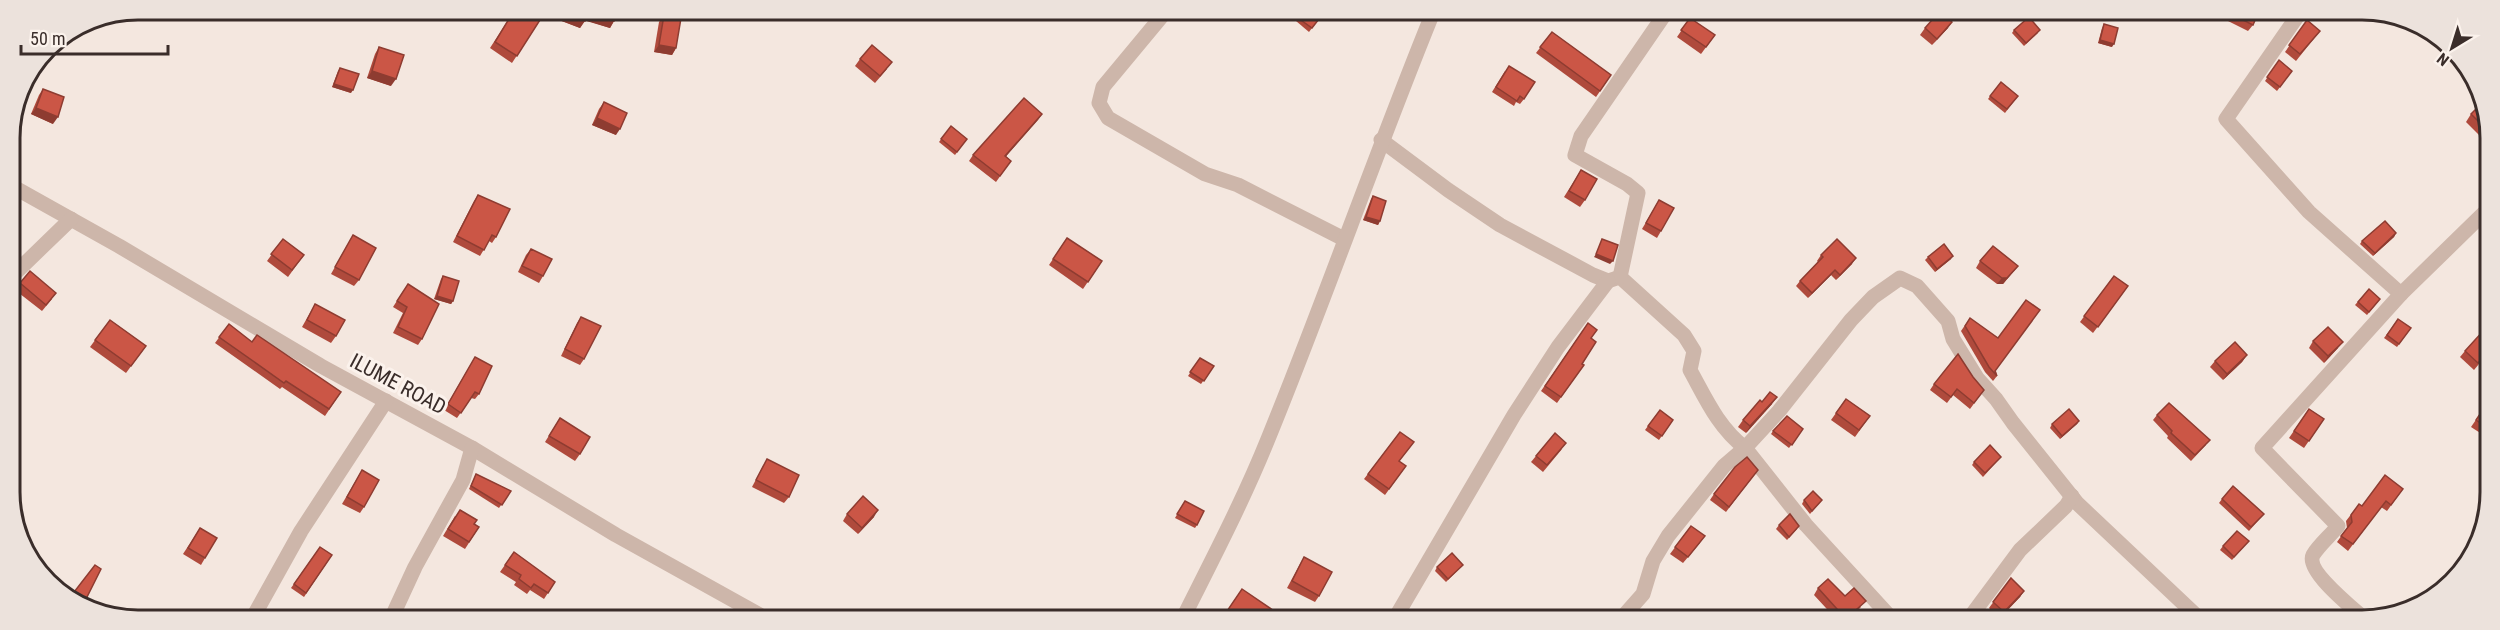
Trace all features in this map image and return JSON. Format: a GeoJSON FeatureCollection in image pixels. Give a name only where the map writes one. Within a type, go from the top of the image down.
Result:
{"type":"FeatureCollection","features":[{"type":"Feature","properties":{"kind":"street"},"geometry":{"type":"LineString","coordinates":[[1159,20],[1103,87],[1099,104],[1108,118],[1205,174],[1238,185],[1344,239]]}},
{"type":"Feature","properties":{"kind":"street"},"geometry":{"type":"LineString","coordinates":[[1187,610],[1268,440],[1381,140],[1430,20]]}},
{"type":"Feature","properties":{"kind":"street"},"geometry":{"type":"LineString","coordinates":[[1400,610],[1514,415],[1558,347],[1614,279],[1638,193],[1627,184],[1575,155],[1581,136],[1661,20]]}},
{"type":"Feature","properties":{"kind":"street"},"geometry":{"type":"LineString","coordinates":[[2295,20],[2226,119],[2309,212],[2401,294]]}},
{"type":"Feature","properties":{"kind":"street"},"geometry":{"type":"LineString","coordinates":[[1381,140],[1500,225],[1614,279],[1692,344],[1694,351],[1690,370],[1713,415],[1733,439],[1745,448],[1806,525],[1884,610]]}},
{"type":"Feature","properties":{"kind":"street","name":"ILUME ROAD"},"geometry":{"type":"LineString","coordinates":[[20,191],[321,366],[472,448],[616,535],[751,610]]}},
{"type":"Feature","properties":{"kind":"street"},"geometry":{"type":"LineString","coordinates":[[2355,610],[2319,576],[2312,564],[2313,556],[2338,526],[2262,448],[2401,294],[2480,217]]}},
{"type":"Feature","properties":{"kind":"street"},"geometry":{"type":"LineString","coordinates":[[20,268],[71,219]]}},
{"type":"Feature","properties":{"kind":"street"},"geometry":{"type":"LineString","coordinates":[[1629,610],[1643,594],[1653,561],[1668,536],[1724,466],[1745,448],[1779,411],[1851,320],[1873,297],[1900,278],[1917,286],[1948,321],[1953,339],[1977,378],[2072,496],[2191,610]]}},
{"type":"Feature","properties":{"kind":"street"},"geometry":{"type":"LineString","coordinates":[[257,610],[301,531],[386,401]]}},
{"type":"Feature","properties":{"kind":"street"},"geometry":{"type":"LineString","coordinates":[[395,610],[415,567],[463,480],[472,448]]}},
{"type":"Feature","properties":{"kind":"street"},"geometry":{"type":"LineString","coordinates":[[1975,610],[2020,550],[2066,506],[2072,496]]}},
{"type":"Feature","properties":{"kind":"building"},"geometry":{"type":"Polygon","coordinates":[[[508,20],[540,20],[517,56],[495,42],[508,20]]]}},
{"type":"Feature","properties":{"kind":"building"},"geometry":{"type":"Polygon","coordinates":[[[663,20],[681,20],[676,48],[659,45],[663,20]]]}},
{"type":"Feature","properties":{"kind":"building"},"geometry":{"type":"Polygon","coordinates":[[[1301,20],[1318,20],[1312,28],[1301,20]]]}},
{"type":"Feature","properties":{"kind":"building"},"geometry":{"type":"Polygon","coordinates":[[[1688,20],[1693,20],[1715,35],[1706,47],[1681,30],[1688,20]]]}},
{"type":"Feature","properties":{"kind":"building"},"geometry":{"type":"Polygon","coordinates":[[[1932,20],[1952,22],[1937,39],[1925,28],[1932,20]]]}},
{"type":"Feature","properties":{"kind":"building"},"geometry":{"type":"Polygon","coordinates":[[[2026,20],[2032,20],[2040,30],[2026,43],[2014,30],[2026,20]]]}},
{"type":"Feature","properties":{"kind":"building"},"geometry":{"type":"Polygon","coordinates":[[[2243,20],[2255,20],[2253,25],[2243,20]]]}},
{"type":"Feature","properties":{"kind":"building"},"geometry":{"type":"Polygon","coordinates":[[[2307,20],[2320,31],[2300,54],[2289,45],[2307,20]]]}},
{"type":"Feature","properties":{"kind":"building"},"geometry":{"type":"Polygon","coordinates":[[[2104,24],[2118,28],[2114,44],[2100,40],[2104,24]]]}},
{"type":"Feature","properties":{"kind":"building"},"geometry":{"type":"Polygon","coordinates":[[[1552,32],[1611,75],[1600,91],[1540,47],[1552,32]]]}},
{"type":"Feature","properties":{"kind":"building"},"geometry":{"type":"Polygon","coordinates":[[[872,45],[892,62],[880,76],[860,59],[872,45]]]}},
{"type":"Feature","properties":{"kind":"building"},"geometry":{"type":"Polygon","coordinates":[[[379,47],[404,55],[396,79],[372,71],[379,47]]]}},
{"type":"Feature","properties":{"kind":"building"},"geometry":{"type":"Polygon","coordinates":[[[2279,60],[2292,71],[2280,87],[2267,77],[2279,60]]]}},
{"type":"Feature","properties":{"kind":"building"},"geometry":{"type":"Polygon","coordinates":[[[1509,66],[1535,82],[1524,99],[1520,96],[1517,101],[1496,87],[1509,66]]]}},
{"type":"Feature","properties":{"kind":"building"},"geometry":{"type":"Polygon","coordinates":[[[340,68],[359,74],[353,90],[334,84],[340,68]]]}},
{"type":"Feature","properties":{"kind":"building"},"geometry":{"type":"Polygon","coordinates":[[[2001,82],[2018,96],[2007,109],[1990,96],[2001,82]]]}},
{"type":"Feature","properties":{"kind":"building"},"geometry":{"type":"Polygon","coordinates":[[[43,89],[64,97],[58,117],[36,108],[43,89]]]}},
{"type":"Feature","properties":{"kind":"building"},"geometry":{"type":"Polygon","coordinates":[[[1024,98],[1042,114],[1005,156],[1011,161],[1000,176],[973,155],[1024,98]]]}},
{"type":"Feature","properties":{"kind":"building"},"geometry":{"type":"Polygon","coordinates":[[[604,102],[627,113],[620,129],[597,118],[604,102]]]}},
{"type":"Feature","properties":{"kind":"building"},"geometry":{"type":"Polygon","coordinates":[[[2476,109],[2479,122],[2471,114],[2476,109]]]}},
{"type":"Feature","properties":{"kind":"building"},"geometry":{"type":"Polygon","coordinates":[[[951,126],[967,139],[957,152],[941,139],[951,126]]]}},
{"type":"Feature","properties":{"kind":"building"},"geometry":{"type":"Polygon","coordinates":[[[1581,170],[1597,179],[1585,200],[1569,191],[1581,170]]]}},
{"type":"Feature","properties":{"kind":"building"},"geometry":{"type":"Polygon","coordinates":[[[478,195],[510,209],[496,237],[492,235],[484,250],[457,236],[478,195]]]}},
{"type":"Feature","properties":{"kind":"building"},"geometry":{"type":"Polygon","coordinates":[[[1373,196],[1386,201],[1380,221],[1366,217],[1373,196]]]}},
{"type":"Feature","properties":{"kind":"building"},"geometry":{"type":"Polygon","coordinates":[[[1659,200],[1674,208],[1661,231],[1646,223],[1659,200]]]}},
{"type":"Feature","properties":{"kind":"building"},"geometry":{"type":"Polygon","coordinates":[[[2385,221],[2396,233],[2375,253],[2362,241],[2385,221]]]}},
{"type":"Feature","properties":{"kind":"building"},"geometry":{"type":"Polygon","coordinates":[[[353,235],[376,248],[359,280],[335,267],[353,235]]]}},
{"type":"Feature","properties":{"kind":"building"},"geometry":{"type":"Polygon","coordinates":[[[1067,238],[1102,261],[1088,282],[1053,259],[1067,238]]]}},
{"type":"Feature","properties":{"kind":"building"},"geometry":{"type":"Polygon","coordinates":[[[283,239],[304,255],[292,270],[271,254],[283,239]]]}},
{"type":"Feature","properties":{"kind":"building"},"geometry":{"type":"Polygon","coordinates":[[[1602,239],[1618,245],[1613,261],[1596,254],[1602,239]]]}},
{"type":"Feature","properties":{"kind":"building"},"geometry":{"type":"Polygon","coordinates":[[[1837,239],[1856,258],[1840,275],[1835,270],[1812,293],[1800,281],[1837,239]]]}},
{"type":"Feature","properties":{"kind":"building"},"geometry":{"type":"Polygon","coordinates":[[[1944,244],[1953,256],[1937,269],[1928,257],[1944,244]]]}},
{"type":"Feature","properties":{"kind":"building"},"geometry":{"type":"Polygon","coordinates":[[[1993,246],[2018,266],[2007,278],[2002,278],[1980,261],[1993,246]]]}},
{"type":"Feature","properties":{"kind":"building"},"geometry":{"type":"Polygon","coordinates":[[[531,249],[552,259],[543,276],[522,266],[531,249]]]}},
{"type":"Feature","properties":{"kind":"building"},"geometry":{"type":"Polygon","coordinates":[[[30,271],[56,293],[46,305],[20,283],[30,271]]]}},
{"type":"Feature","properties":{"kind":"building"},"geometry":{"type":"Polygon","coordinates":[[[443,276],[459,281],[453,301],[437,296],[443,276]]]}},
{"type":"Feature","properties":{"kind":"building"},"geometry":{"type":"Polygon","coordinates":[[[2114,276],[2128,286],[2098,327],[2084,316],[2114,276]]]}},
{"type":"Feature","properties":{"kind":"building"},"geometry":{"type":"Polygon","coordinates":[[[408,284],[439,304],[422,339],[398,327],[407,307],[397,301],[408,284]]]}},
{"type":"Feature","properties":{"kind":"building"},"geometry":{"type":"Polygon","coordinates":[[[2369,289],[2380,299],[2369,312],[2358,302],[2369,289]]]}},
{"type":"Feature","properties":{"kind":"building"},"geometry":{"type":"Polygon","coordinates":[[[2026,300],[2040,310],[1995,371],[1997,376],[1989,367],[1965,326],[1970,318],[1998,338],[2026,300]]]}},
{"type":"Feature","properties":{"kind":"building"},"geometry":{"type":"Polygon","coordinates":[[[315,304],[345,320],[336,336],[307,320],[315,304]]]}},
{"type":"Feature","properties":{"kind":"building"},"geometry":{"type":"Polygon","coordinates":[[[581,317],[601,326],[584,359],[565,349],[581,317]]]}},
{"type":"Feature","properties":{"kind":"building"},"geometry":{"type":"Polygon","coordinates":[[[2398,319],[2411,328],[2399,344],[2387,335],[2398,319]]]}},
{"type":"Feature","properties":{"kind":"building"},"geometry":{"type":"Polygon","coordinates":[[[110,320],[146,346],[131,366],[95,340],[110,320]]]}},
{"type":"Feature","properties":{"kind":"building"},"geometry":{"type":"Polygon","coordinates":[[[1588,323],[1597,330],[1591,338],[1596,342],[1582,364],[1584,365],[1561,397],[1545,386],[1588,323]]]}},
{"type":"Feature","properties":{"kind":"building"},"geometry":{"type":"Polygon","coordinates":[[[229,324],[252,342],[257,335],[341,392],[329,409],[286,381],[284,383],[219,337],[229,324]]]}},
{"type":"Feature","properties":{"kind":"building"},"geometry":{"type":"Polygon","coordinates":[[[2328,327],[2343,342],[2328,356],[2313,341],[2328,327]]]}},
{"type":"Feature","properties":{"kind":"building"},"geometry":{"type":"Polygon","coordinates":[[[2480,334],[2480,361],[2478,363],[2465,351],[2480,334]]]}},
{"type":"Feature","properties":{"kind":"building"},"geometry":{"type":"Polygon","coordinates":[[[2235,342],[2247,355],[2227,374],[2215,361],[2235,342]]]}},
{"type":"Feature","properties":{"kind":"building"},"geometry":{"type":"Polygon","coordinates":[[[1958,354],[1984,390],[1974,403],[1957,389],[1951,397],[1934,384],[1958,354]]]}},
{"type":"Feature","properties":{"kind":"building"},"geometry":{"type":"Polygon","coordinates":[[[475,357],[492,366],[479,394],[475,392],[461,413],[448,404],[475,357]]]}},
{"type":"Feature","properties":{"kind":"building"},"geometry":{"type":"Polygon","coordinates":[[[1200,358],[1214,366],[1204,381],[1190,372],[1200,358]]]}},
{"type":"Feature","properties":{"kind":"building"},"geometry":{"type":"Polygon","coordinates":[[[1770,392],[1777,397],[1750,426],[1743,420],[1770,392]]]}},
{"type":"Feature","properties":{"kind":"building"},"geometry":{"type":"Polygon","coordinates":[[[1846,399],[1870,416],[1859,430],[1836,413],[1846,399]]]}},
{"type":"Feature","properties":{"kind":"building"},"geometry":{"type":"Polygon","coordinates":[[[2169,403],[2210,440],[2195,455],[2171,433],[2172,431],[2157,415],[2169,403]]]}},
{"type":"Feature","properties":{"kind":"building"},"geometry":{"type":"Polygon","coordinates":[[[2069,409],[2079,421],[2062,436],[2052,424],[2069,409]]]}},
{"type":"Feature","properties":{"kind":"building"},"geometry":{"type":"Polygon","coordinates":[[[2309,409],[2324,419],[2309,441],[2294,431],[2309,409]]]}},
{"type":"Feature","properties":{"kind":"building"},"geometry":{"type":"Polygon","coordinates":[[[1660,410],[1673,420],[1662,436],[1648,426],[1660,410]]]}},
{"type":"Feature","properties":{"kind":"building"},"geometry":{"type":"Polygon","coordinates":[[[1787,416],[1803,429],[1792,445],[1773,431],[1787,416]]]}},
{"type":"Feature","properties":{"kind":"building"},"geometry":{"type":"Polygon","coordinates":[[[560,418],[590,437],[580,454],[549,436],[560,418]]]}},
{"type":"Feature","properties":{"kind":"building"},"geometry":{"type":"Polygon","coordinates":[[[1400,432],[1414,442],[1399,461],[1406,466],[1389,489],[1368,474],[1400,432]]]}},
{"type":"Feature","properties":{"kind":"building"},"geometry":{"type":"Polygon","coordinates":[[[1555,433],[1566,443],[1547,465],[1536,456],[1555,433]]]}},
{"type":"Feature","properties":{"kind":"building"},"geometry":{"type":"Polygon","coordinates":[[[1990,445],[2001,457],[1985,473],[1974,462],[1990,445]]]}},
{"type":"Feature","properties":{"kind":"building"},"geometry":{"type":"Polygon","coordinates":[[[1747,457],[1758,470],[1729,507],[1714,494],[1735,467],[1747,457]]]}},
{"type":"Feature","properties":{"kind":"building"},"geometry":{"type":"Polygon","coordinates":[[[767,459],[799,475],[789,497],[756,480],[767,459]]]}},
{"type":"Feature","properties":{"kind":"building"},"geometry":{"type":"Polygon","coordinates":[[[362,470],[379,480],[364,507],[347,497],[362,470]]]}},
{"type":"Feature","properties":{"kind":"building"},"geometry":{"type":"Polygon","coordinates":[[[476,474],[511,491],[502,505],[471,486],[476,474]]]}},
{"type":"Feature","properties":{"kind":"building"},"geometry":{"type":"Polygon","coordinates":[[[2385,475],[2403,489],[2391,505],[2386,501],[2353,544],[2341,536],[2352,522],[2351,515],[2359,504],[2362,506],[2385,475]]]}},
{"type":"Feature","properties":{"kind":"building"},"geometry":{"type":"Polygon","coordinates":[[[2233,486],[2264,514],[2251,527],[2222,499],[2233,486]]]}},
{"type":"Feature","properties":{"kind":"building"},"geometry":{"type":"Polygon","coordinates":[[[1813,491],[1822,500],[1812,511],[1804,500],[1813,491]]]}},
{"type":"Feature","properties":{"kind":"building"},"geometry":{"type":"Polygon","coordinates":[[[863,496],[878,510],[862,528],[847,514],[863,496]]]}},
{"type":"Feature","properties":{"kind":"building"},"geometry":{"type":"Polygon","coordinates":[[[1185,501],[1204,511],[1197,525],[1177,514],[1185,501]]]}},
{"type":"Feature","properties":{"kind":"building"},"geometry":{"type":"Polygon","coordinates":[[[460,510],[477,520],[474,524],[479,527],[469,542],[448,529],[460,510]]]}},
{"type":"Feature","properties":{"kind":"building"},"geometry":{"type":"Polygon","coordinates":[[[1790,514],[1799,526],[1789,537],[1779,525],[1790,514]]]}},
{"type":"Feature","properties":{"kind":"building"},"geometry":{"type":"Polygon","coordinates":[[[1691,526],[1705,536],[1688,557],[1675,547],[1691,526]]]}},
{"type":"Feature","properties":{"kind":"building"},"geometry":{"type":"Polygon","coordinates":[[[200,528],[217,538],[205,558],[188,548],[200,528]]]}},
{"type":"Feature","properties":{"kind":"building"},"geometry":{"type":"Polygon","coordinates":[[[2237,531],[2249,541],[2234,557],[2223,546],[2237,531]]]}},
{"type":"Feature","properties":{"kind":"building"},"geometry":{"type":"Polygon","coordinates":[[[320,547],[332,555],[306,593],[294,584],[320,547]]]}},
{"type":"Feature","properties":{"kind":"building"},"geometry":{"type":"Polygon","coordinates":[[[514,552],[555,582],[548,593],[534,584],[531,588],[519,579],[521,575],[505,565],[514,552]]]}},
{"type":"Feature","properties":{"kind":"building"},"geometry":{"type":"Polygon","coordinates":[[[1452,553],[1463,565],[1448,579],[1437,567],[1452,553]]]}},
{"type":"Feature","properties":{"kind":"building"},"geometry":{"type":"Polygon","coordinates":[[[1304,557],[1332,572],[1319,596],[1292,581],[1304,557]]]}},
{"type":"Feature","properties":{"kind":"building"},"geometry":{"type":"Polygon","coordinates":[[[95,565],[101,569],[86,599],[74,592],[95,565]]]}},
{"type":"Feature","properties":{"kind":"building"},"geometry":{"type":"Polygon","coordinates":[[[2011,578],[2024,591],[2006,610],[2002,610],[1993,602],[2011,578]]]}},
{"type":"Feature","properties":{"kind":"building"},"geometry":{"type":"Polygon","coordinates":[[[1828,579],[1845,596],[1854,588],[1866,601],[1858,610],[1838,610],[1818,588],[1828,579]]]}},
{"type":"Feature","properties":{"kind":"building"},"geometry":{"type":"Polygon","coordinates":[[[1242,589],[1273,610],[1228,610],[1242,589]]]}}]}
